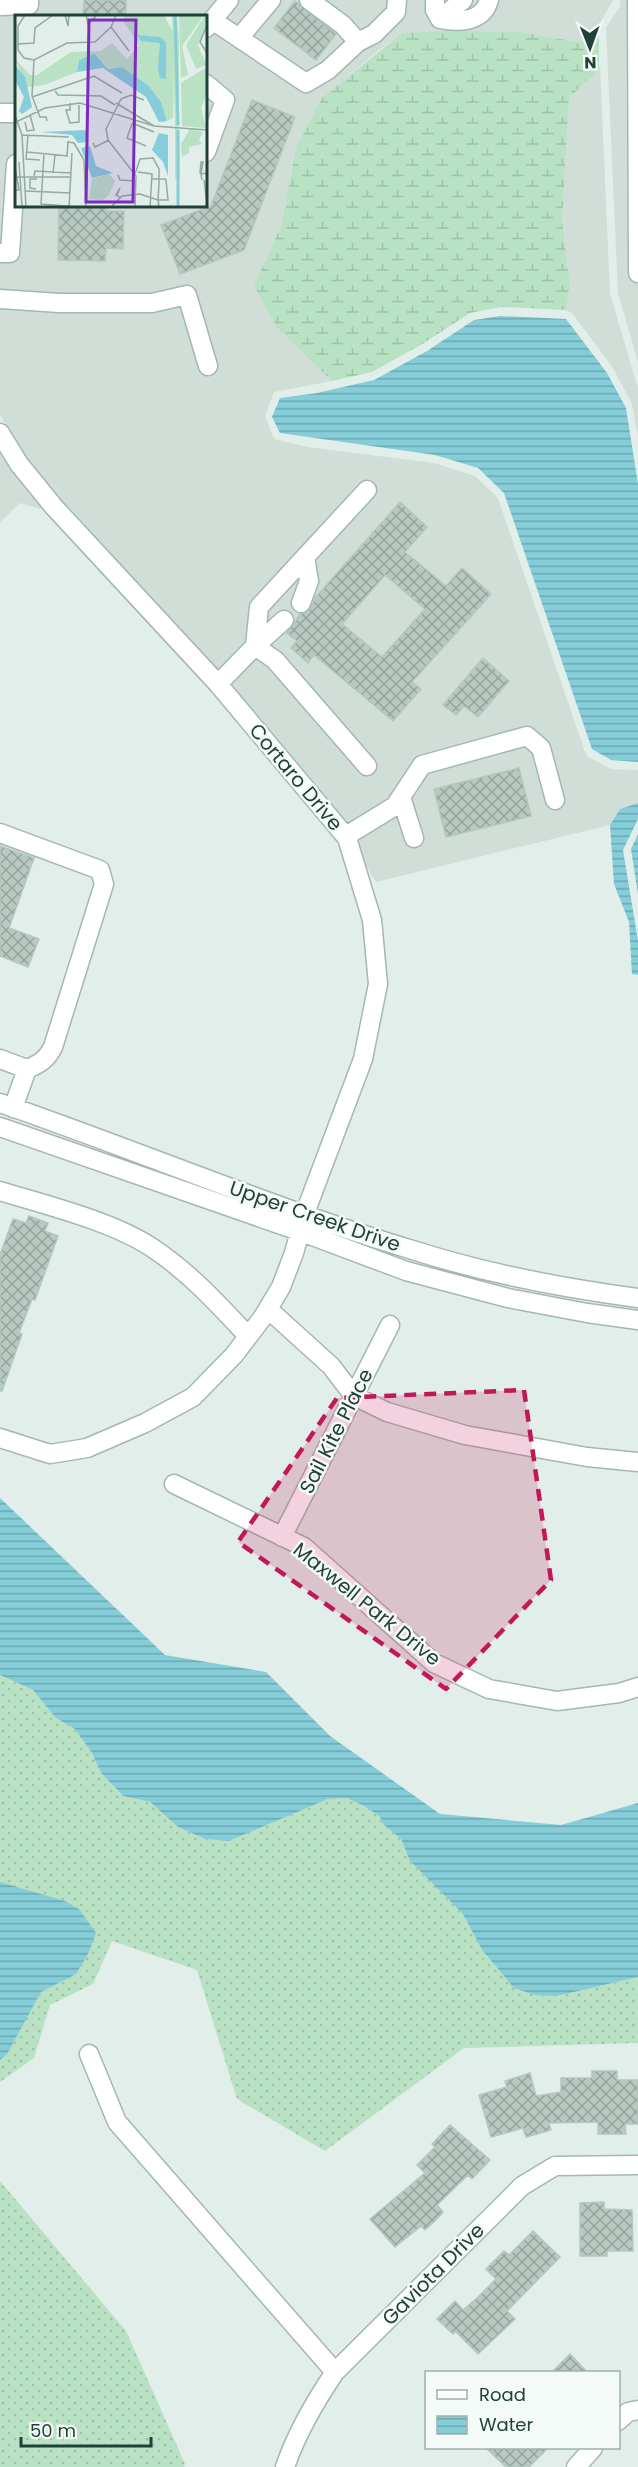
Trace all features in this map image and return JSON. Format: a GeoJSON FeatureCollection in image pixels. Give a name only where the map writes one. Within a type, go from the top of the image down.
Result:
{"type":"FeatureCollection","features":[{"type":"Feature","properties":{"kind":"street"},"geometry":{"type":"LineString","coordinates":[[229,0],[209,24],[239,38],[306,83],[328,70],[358,42],[374,34],[396,12],[397,0]]}},
{"type":"Feature","properties":{"kind":"street"},"geometry":{"type":"LineString","coordinates":[[239,38],[271,0]]}},
{"type":"Feature","properties":{"kind":"street"},"geometry":{"type":"LineString","coordinates":[[309,0],[342,25],[358,42]]}},
{"type":"Feature","properties":{"kind":"street"},"geometry":{"type":"LineString","coordinates":[[435,0],[435,10],[440,19]]}},
{"type":"Feature","properties":{"kind":"street"},"geometry":{"type":"LineString","coordinates":[[440,19],[463,0]]}},
{"type":"Feature","properties":{"kind":"street"},"geometry":{"type":"LineString","coordinates":[[440,19],[452,21],[474,19],[482,13],[489,0]]}},
{"type":"Feature","properties":{"kind":"street"},"geometry":{"type":"LineString","coordinates":[[637,0],[638,273]]}},
{"type":"Feature","properties":{"kind":"street"},"geometry":{"type":"LineString","coordinates":[[0,6],[29,7]]}},
{"type":"Feature","properties":{"kind":"street"},"geometry":{"type":"LineString","coordinates":[[207,149],[225,100],[209,94]]}},
{"type":"Feature","properties":{"kind":"street"},"geometry":{"type":"LineString","coordinates":[[0,253],[10,253],[15,179]]}},
{"type":"Feature","properties":{"kind":"street"},"geometry":{"type":"LineString","coordinates":[[0,299],[59,303],[152,303],[187,295],[208,366]]}},
{"type":"Feature","properties":{"kind":"street","name":"Cortaro Drive"},"geometry":{"type":"LineString","coordinates":[[0,433],[19,464],[54,507],[218,684],[346,836],[372,920],[378,984],[363,1059],[305,1214],[281,1287],[268,1309],[234,1355],[193,1397],[145,1423],[87,1448],[50,1454],[0,1438]]}},
{"type":"Feature","properties":{"kind":"street"},"geometry":{"type":"LineString","coordinates":[[255,646],[259,606],[367,490]]}},
{"type":"Feature","properties":{"kind":"street"},"geometry":{"type":"LineString","coordinates":[[301,603],[309,581],[305,557]]}},
{"type":"Feature","properties":{"kind":"street"},"geometry":{"type":"LineString","coordinates":[[218,684],[255,646],[284,621]]}},
{"type":"Feature","properties":{"kind":"street"},"geometry":{"type":"LineString","coordinates":[[255,646],[275,660],[367,766]]}},
{"type":"Feature","properties":{"kind":"street"},"geometry":{"type":"LineString","coordinates":[[346,836],[395,806],[422,765],[527,736],[541,748],[555,800]]}},
{"type":"Feature","properties":{"kind":"street"},"geometry":{"type":"LineString","coordinates":[[401,797],[414,838]]}},
{"type":"Feature","properties":{"kind":"street"},"geometry":{"type":"LineString","coordinates":[[0,833],[100,870],[104,884],[48,1057],[39,1065],[27,1069],[0,1059]]}},
{"type":"Feature","properties":{"kind":"street"},"geometry":{"type":"LineString","coordinates":[[7,1105],[27,1069]]}},
{"type":"Feature","properties":{"kind":"street","name":"Upper Creek Drive"},"geometry":{"type":"LineString","coordinates":[[7,1105],[416,1252],[511,1276],[592,1292],[638,1298]]}},
{"type":"Feature","properties":{"kind":"street","name":"Upper Creek Drive"},"geometry":{"type":"LineString","coordinates":[[0,1127],[299,1231],[406,1271],[508,1298],[638,1320]]}},
{"type":"Feature","properties":{"kind":"street"},"geometry":{"type":"LineString","coordinates":[[0,1191],[98,1222],[150,1246],[201,1286],[248,1336]]}},
{"type":"Feature","properties":{"kind":"street"},"geometry":{"type":"LineString","coordinates":[[268,1309],[331,1366],[354,1396],[387,1412],[465,1435],[587,1457],[638,1462]]}},
{"type":"Feature","properties":{"kind":"street","name":"Sail Kite Place"},"geometry":{"type":"LineString","coordinates":[[282,1537],[390,1325]]}},
{"type":"Feature","properties":{"kind":"street","name":"Maxwell Park Drive"},"geometry":{"type":"LineString","coordinates":[[174,1484],[304,1547],[434,1663],[489,1689],[557,1701],[619,1693],[638,1687]]}},
{"type":"Feature","properties":{"kind":"street"},"geometry":{"type":"LineString","coordinates":[[89,2054],[117,2122],[335,2372]]}},
{"type":"Feature","properties":{"kind":"street","name":"Gaviota Drive"},"geometry":{"type":"LineString","coordinates":[[285,2467],[299,2431],[335,2372],[522,2186],[555,2166],[638,2165]]}},
{"type":"Feature","properties":{"kind":"street"},"geometry":{"type":"LineString","coordinates":[[620,2419],[628,2412],[638,2410]]}},
{"type":"Feature","properties":{"kind":"street"},"geometry":{"type":"LineString","coordinates":[[576,2467],[592,2449]]}},
{"type":"Feature","properties":{"kind":"highlighted area"},"geometry":{"type":"Polygon","coordinates":[[[524,1390],[551,1580],[446,1689],[238,1542],[337,1398],[524,1390]]]}},
{"type":"Feature","properties":{"kind":"shaded area"},"geometry":{"type":"Polygon","coordinates":[[[0,0],[613,0],[599,25],[599,39],[578,42],[521,32],[402,33],[374,54],[323,98],[296,148],[281,226],[254,286],[277,328],[332,381],[274,392],[265,416],[274,439],[307,447],[434,463],[475,476],[498,498],[585,752],[588,757],[611,769],[638,770],[638,803],[620,809],[610,825],[376,882],[365,864],[354,831],[313,781],[224,677],[60,500],[26,457],[0,415],[0,0]]]}},
{"type":"Feature","properties":{"kind":"shaded area"},"geometry":{"type":"Polygon","coordinates":[[[620,0],[638,0],[638,362],[618,293],[606,28],[620,6],[620,0]]]}},
{"type":"Feature","properties":{"kind":"shaded area"},"geometry":{"type":"Polygon","coordinates":[[[600,67],[610,293],[638,389],[638,437],[632,404],[613,368],[572,313],[566,310],[570,284],[562,221],[569,98],[600,67]]]}},
{"type":"Feature","properties":{"kind":"shaded area"},"geometry":{"type":"Polygon","coordinates":[[[0,451],[11,469],[44,510],[20,503],[0,522],[0,451]]]}},
{"type":"Feature","properties":{"kind":"green space"},"geometry":{"type":"Polygon","coordinates":[[[521,32],[578,42],[599,39],[599,69],[569,98],[562,221],[570,284],[566,310],[501,307],[470,313],[424,343],[372,372],[332,381],[277,328],[254,286],[281,226],[296,148],[322,98],[402,33],[521,32]]]}},
{"type":"Feature","properties":{"kind":"green space"},"geometry":{"type":"Polygon","coordinates":[[[0,1675],[33,1690],[56,1717],[75,1729],[92,1753],[101,1773],[122,1796],[150,1802],[178,1827],[205,1839],[229,1841],[328,1799],[347,1798],[364,1806],[379,1816],[384,1825],[401,1839],[410,1861],[463,1914],[482,1950],[514,1988],[557,1996],[638,1977],[638,2043],[464,2048],[325,2151],[237,2099],[197,1970],[112,1941],[93,1984],[50,2005],[34,2058],[0,2082],[0,1675]]]}},
{"type":"Feature","properties":{"kind":"green space"},"geometry":{"type":"Polygon","coordinates":[[[0,2181],[126,2331],[185,2464],[184,2467],[0,2467],[0,2181]]]}},
{"type":"Feature","properties":{"kind":"water"},"geometry":{"type":"Polygon","coordinates":[[[500,316],[566,319],[607,373],[626,408],[638,484],[638,762],[611,760],[592,749],[504,493],[478,468],[435,455],[280,433],[272,417],[280,398],[317,393],[374,380],[427,351],[474,320],[500,316]]]}},
{"type":"Feature","properties":{"kind":"water"},"geometry":{"type":"Polygon","coordinates":[[[638,803],[638,819],[623,850],[638,941],[638,975],[632,974],[629,922],[614,884],[610,825],[620,809],[638,803]]]}},
{"type":"Feature","properties":{"kind":"water"},"geometry":{"type":"Polygon","coordinates":[[[638,834],[638,894],[631,849],[638,834]]]}},
{"type":"Feature","properties":{"kind":"water"},"geometry":{"type":"Polygon","coordinates":[[[0,1498],[165,1655],[266,1672],[330,1736],[440,1814],[561,1825],[638,1803],[638,1977],[557,1996],[535,1995],[514,1988],[482,1950],[463,1914],[410,1861],[401,1839],[384,1825],[379,1816],[347,1798],[328,1799],[229,1841],[205,1839],[178,1827],[150,1802],[123,1796],[101,1773],[92,1753],[75,1729],[56,1718],[33,1690],[0,1675],[0,1498]]]}},
{"type":"Feature","properties":{"kind":"water"},"geometry":{"type":"Polygon","coordinates":[[[0,1882],[65,1901],[79,1909],[96,1933],[89,1952],[76,1974],[41,1992],[7,2054],[0,2060],[0,1882]]]}},
{"type":"Feature","properties":{"kind":"building"},"geometry":{"type":"Polygon","coordinates":[[[84,0],[126,0],[126,15],[83,15],[84,0]]]}},
{"type":"Feature","properties":{"kind":"building"},"geometry":{"type":"Polygon","coordinates":[[[295,1],[336,34],[316,60],[274,28],[295,1]]]}},
{"type":"Feature","properties":{"kind":"building"},"geometry":{"type":"Polygon","coordinates":[[[252,100],[295,117],[244,250],[180,274],[161,225],[211,206],[252,100]]]}},
{"type":"Feature","properties":{"kind":"building"},"geometry":{"type":"Polygon","coordinates":[[[59,207],[107,207],[107,211],[124,211],[123,249],[106,248],[105,261],[58,260],[59,207]]]}},
{"type":"Feature","properties":{"kind":"building"},"geometry":{"type":"Polygon","coordinates":[[[400,502],[427,527],[405,552],[446,586],[462,568],[491,594],[412,682],[421,689],[393,721],[314,655],[308,663],[291,648],[297,641],[287,633],[300,614],[309,611],[315,598],[400,502]],[[385,575],[342,624],[382,657],[425,609],[385,575]]]}},
{"type":"Feature","properties":{"kind":"building"},"geometry":{"type":"Polygon","coordinates":[[[483,658],[509,681],[478,717],[464,706],[456,715],[443,705],[483,658]]]}},
{"type":"Feature","properties":{"kind":"building"},"geometry":{"type":"Polygon","coordinates":[[[519,768],[531,816],[446,837],[434,789],[519,768]]]}},
{"type":"Feature","properties":{"kind":"building"},"geometry":{"type":"Polygon","coordinates":[[[0,846],[34,858],[9,928],[39,939],[28,967],[0,956],[0,846]]]}},
{"type":"Feature","properties":{"kind":"building"},"geometry":{"type":"Polygon","coordinates":[[[29,1216],[48,1223],[45,1231],[58,1236],[35,1300],[32,1299],[19,1333],[22,1334],[2,1391],[0,1391],[0,1255],[13,1219],[26,1223],[29,1216]]]}},
{"type":"Feature","properties":{"kind":"building"},"geometry":{"type":"Polygon","coordinates":[[[592,2071],[617,2071],[617,2080],[638,2080],[638,2124],[625,2124],[626,2134],[598,2134],[598,2122],[549,2123],[551,2130],[526,2137],[523,2128],[491,2137],[479,2095],[507,2087],[505,2081],[530,2073],[536,2096],[561,2092],[561,2078],[592,2078],[592,2071]]]}},
{"type":"Feature","properties":{"kind":"building"},"geometry":{"type":"Polygon","coordinates":[[[450,2125],[490,2160],[472,2179],[468,2175],[437,2205],[443,2212],[425,2230],[421,2226],[395,2247],[370,2219],[425,2173],[417,2165],[435,2147],[432,2144],[450,2125]]]}},
{"type":"Feature","properties":{"kind":"building"},"geometry":{"type":"Polygon","coordinates":[[[604,2202],[604,2209],[632,2210],[633,2251],[607,2251],[607,2256],[580,2256],[580,2203],[604,2202]]]}},
{"type":"Feature","properties":{"kind":"building"},"geometry":{"type":"Polygon","coordinates":[[[533,2231],[560,2257],[507,2311],[515,2319],[478,2354],[455,2331],[453,2334],[437,2319],[455,2301],[463,2310],[477,2298],[496,2279],[486,2269],[504,2251],[509,2255],[533,2231]]]}},
{"type":"Feature","properties":{"kind":"building"},"geometry":{"type":"Polygon","coordinates":[[[570,2354],[586,2371],[553,2371],[570,2354]]]}},
{"type":"Feature","properties":{"kind":"building"},"geometry":{"type":"Polygon","coordinates":[[[487,2449],[547,2449],[529,2467],[506,2467],[487,2449]]]}}]}
